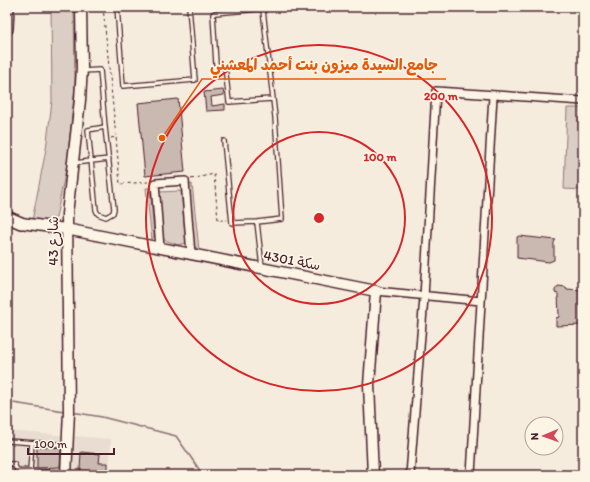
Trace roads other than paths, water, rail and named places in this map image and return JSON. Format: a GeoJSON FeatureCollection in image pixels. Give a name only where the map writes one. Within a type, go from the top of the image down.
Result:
{"type":"FeatureCollection","features":[{"type":"Feature","properties":{"kind":"main road"},"geometry":{"type":"LineString","coordinates":[[7,29],[8,7]]}},
{"type":"Feature","properties":{"kind":"main road"},"geometry":{"type":"LineString","coordinates":[[7,217],[21,223]]}},
{"type":"Feature","properties":{"kind":"main road"},"geometry":{"type":"LineString","coordinates":[[7,229],[21,223]]}},
{"type":"Feature","properties":{"kind":"street","name":"شارع 43"},"geometry":{"type":"LineString","coordinates":[[66,474],[69,412],[66,229],[82,71],[81,7]]}},
{"type":"Feature","properties":{"kind":"street"},"geometry":{"type":"LineString","coordinates":[[410,475],[424,296],[436,91],[583,101]]}},
{"type":"Feature","properties":{"kind":"street"},"geometry":{"type":"LineString","coordinates":[[471,475],[493,96]]}},
{"type":"Feature","properties":{"kind":"street"},"geometry":{"type":"LineString","coordinates":[[160,248],[155,183],[184,181],[190,254]]}},
{"type":"Feature","properties":{"kind":"street","name":"سكة 4301"},"geometry":{"type":"LineString","coordinates":[[21,223],[66,229],[376,291]]}},
{"type":"Feature","properties":{"kind":"street"},"geometry":{"type":"LineString","coordinates":[[373,475],[370,385],[376,291],[481,301]]}},
{"type":"Feature","properties":{"kind":"lane"},"geometry":{"type":"LineString","coordinates":[[117,7],[123,86],[195,80],[189,7]]}},
{"type":"Feature","properties":{"kind":"lane"},"geometry":{"type":"LineString","coordinates":[[220,67],[216,64],[213,14],[238,9],[260,9],[264,13],[283,216],[280,220],[235,224],[231,220],[224,140]]}},
{"type":"Feature","properties":{"kind":"lane"},"geometry":{"type":"LineString","coordinates":[[225,66],[229,102],[272,99]]}},
{"type":"Feature","properties":{"kind":"lane"},"geometry":{"type":"LineString","coordinates":[[82,71],[100,70],[114,209],[113,213],[106,217],[98,214],[96,210],[88,130],[105,127]]}},
{"type":"Feature","properties":{"kind":"lane"},"geometry":{"type":"LineString","coordinates":[[73,163],[109,159]]}},
{"type":"Feature","properties":{"kind":"lane"},"geometry":{"type":"LineString","coordinates":[[257,222],[262,268]]}},
{"type":"Feature","properties":{"kind":"lane"},"geometry":{"type":"LineString","coordinates":[[7,442],[67,445]]}},
{"type":"Feature","properties":{"kind":"lane"},"geometry":{"type":"LineString","coordinates":[[30,471],[32,443]]}},
{"type":"Feature","properties":{"kind":"lane"},"geometry":{"type":"LineString","coordinates":[[7,464],[14,464],[16,470],[24,473],[30,471],[66,474]]}},
{"type":"Feature","properties":{"kind":"waterway"},"geometry":{"type":"LineString","coordinates":[[7,402],[64,411]]}},
{"type":"Feature","properties":{"kind":"waterway"},"geometry":{"type":"LineString","coordinates":[[72,412],[102,417],[176,436],[203,475]]}},
{"type":"Feature","properties":{"kind":"place","name":"جامع السيدة ميزون بنت أحمد المعشني"},"geometry":{"type":"Point","coordinates":[162,138]}}]}
